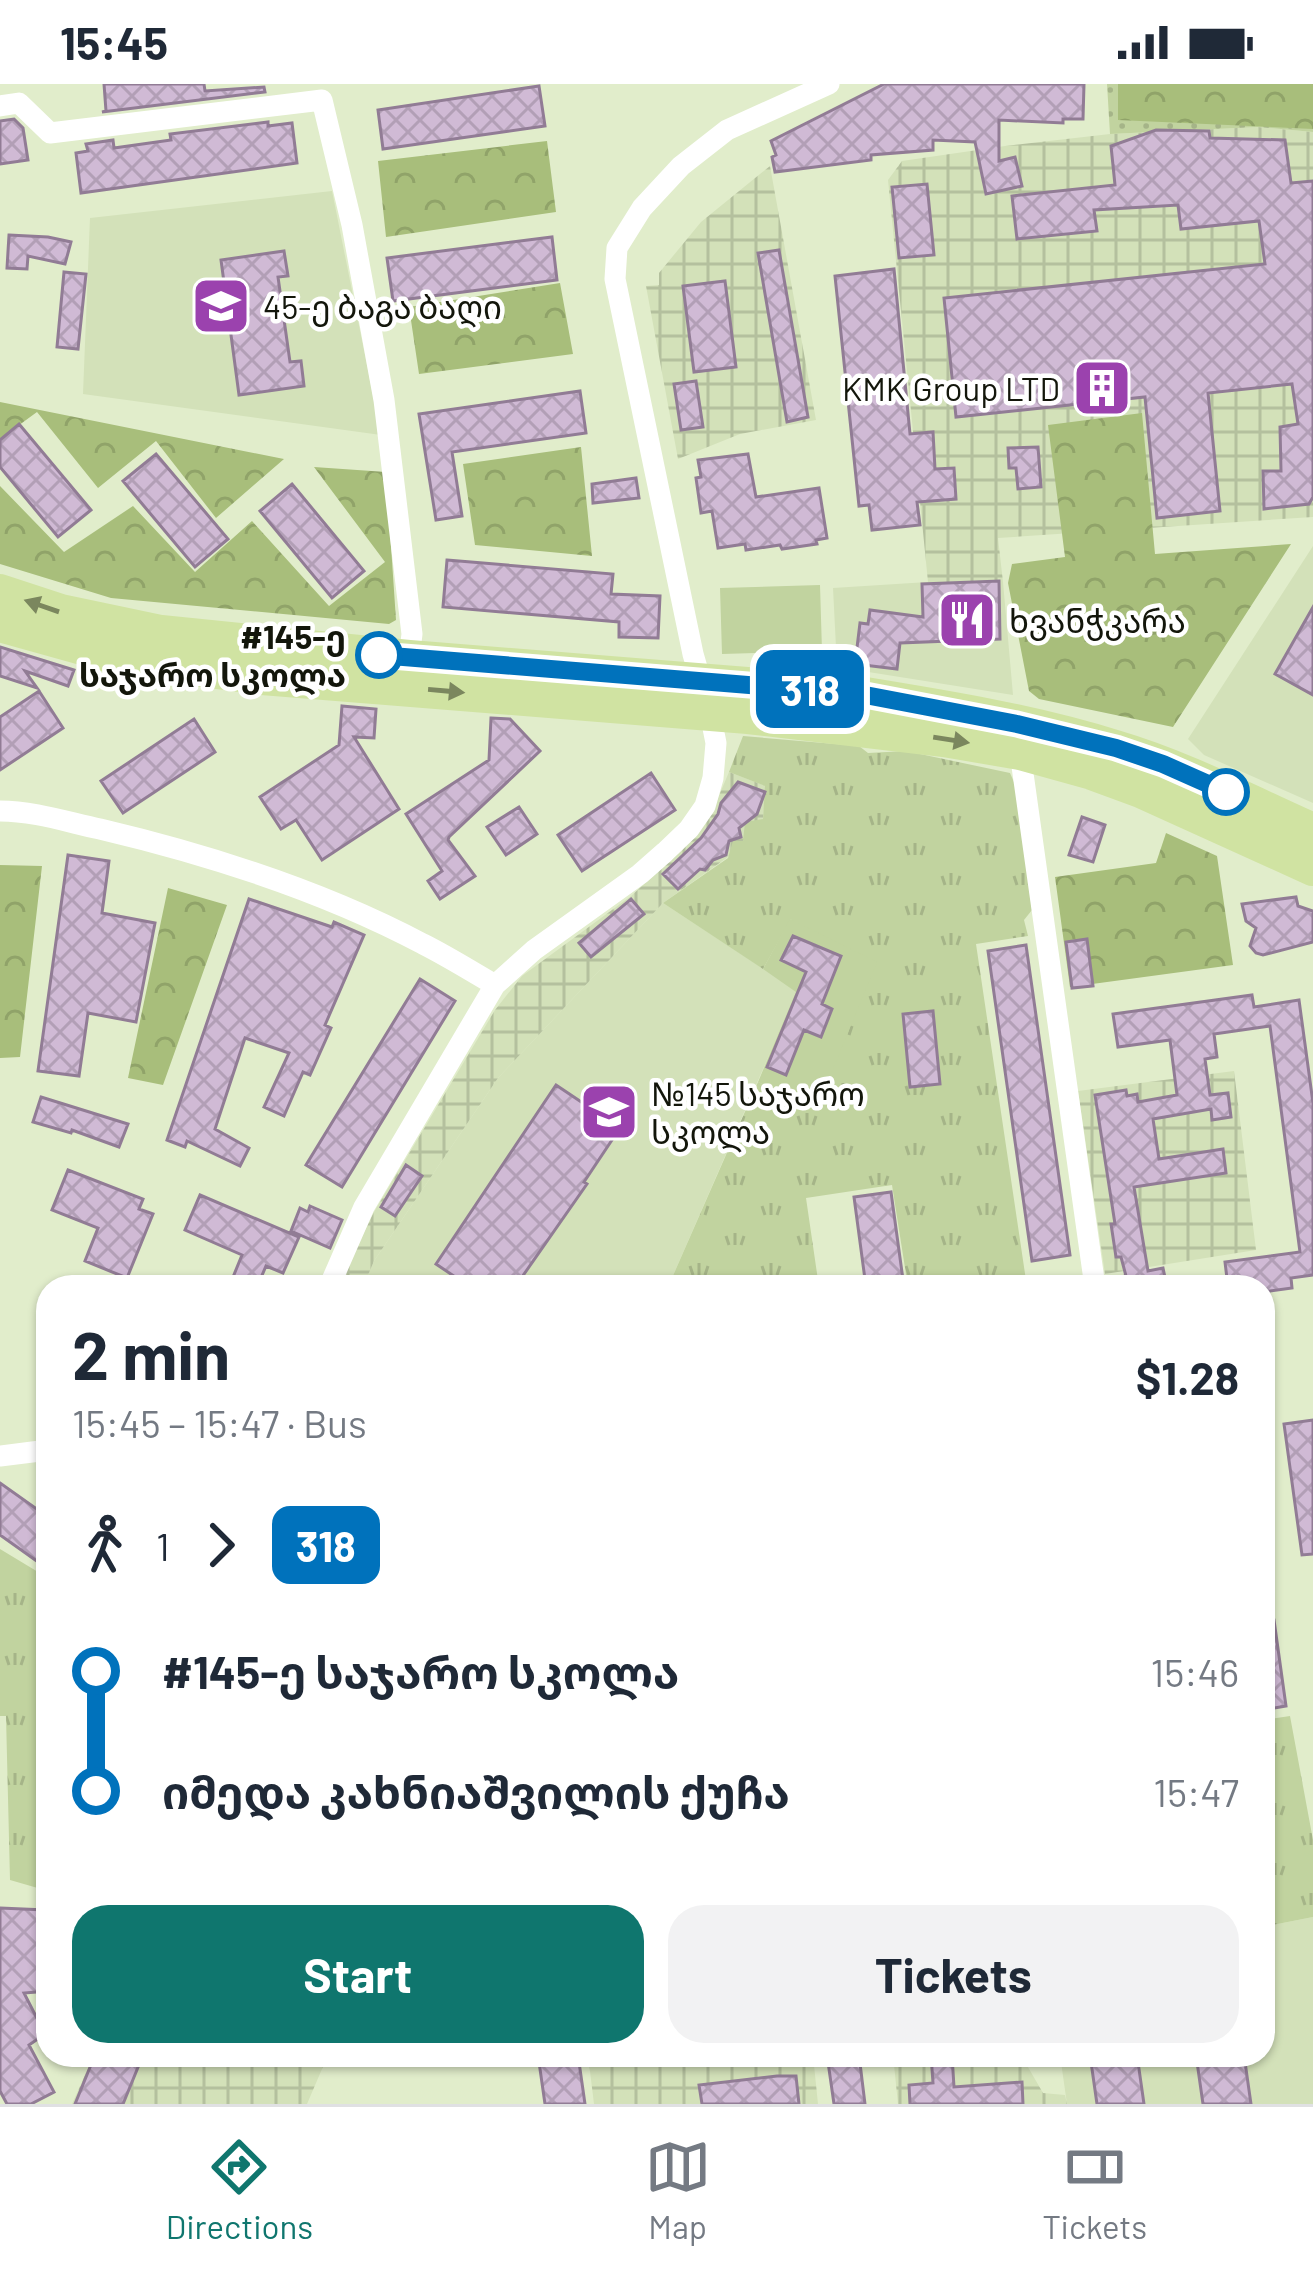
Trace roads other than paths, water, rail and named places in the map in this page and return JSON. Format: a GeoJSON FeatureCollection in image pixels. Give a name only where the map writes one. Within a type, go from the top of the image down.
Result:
{"type":"FeatureCollection","features":[{"type":"Feature","properties":{"kind":"main road"},"geometry":{"type":"LineString","coordinates":[[0,592],[61,612],[144,630],[409,658],[705,697],[1020,752],[1141,790],[1313,868]]}},
{"type":"Feature","properties":{"kind":"main road"},"geometry":{"type":"LineString","coordinates":[[0,624],[125,659],[240,674],[705,697],[860,694],[1072,736],[1163,764],[1313,831]]}},
{"type":"Feature","properties":{"kind":"street"},"geometry":{"type":"LineString","coordinates":[[333,1275],[364,1207],[495,986],[534,950],[640,874],[689,829],[705,806],[716,742],[615,280],[617,248],[642,208],[681,166],[727,130],[829,84]]}},
{"type":"Feature","properties":{"kind":"street"},"geometry":{"type":"LineString","coordinates":[[0,106],[19,103],[50,134],[322,100],[352,225],[385,400],[412,634],[409,658]]}},
{"type":"Feature","properties":{"kind":"street"},"geometry":{"type":"LineString","coordinates":[[1020,752],[1093,1275]]}},
{"type":"Feature","properties":{"kind":"street"},"geometry":{"type":"LineString","coordinates":[[0,811],[20,811],[130,836],[337,903],[424,944],[495,986]]}},
{"type":"Feature","properties":{"kind":"street"},"geometry":{"type":"LineString","coordinates":[[0,1456],[36,1452]]}},
{"type":"Feature","properties":{"kind":"place","name":"45-ე ბაგა ბაღი"},"geometry":{"type":"Point","coordinates":[221,306]}},
{"type":"Feature","properties":{"kind":"place","name":"KMK Group LTD"},"geometry":{"type":"Point","coordinates":[1102,388]}},
{"type":"Feature","properties":{"kind":"place","name":"ხვანჭკარა"},"geometry":{"type":"Point","coordinates":[967,620]}},
{"type":"Feature","properties":{"kind":"place","name":"#145-ე საჯარო სკოლა"},"geometry":{"type":"Point","coordinates":[379,655]}},
{"type":"Feature","properties":{"kind":"place","name":"№145 საჯარო სკოლა"},"geometry":{"type":"Point","coordinates":[609,1112]}}]}
